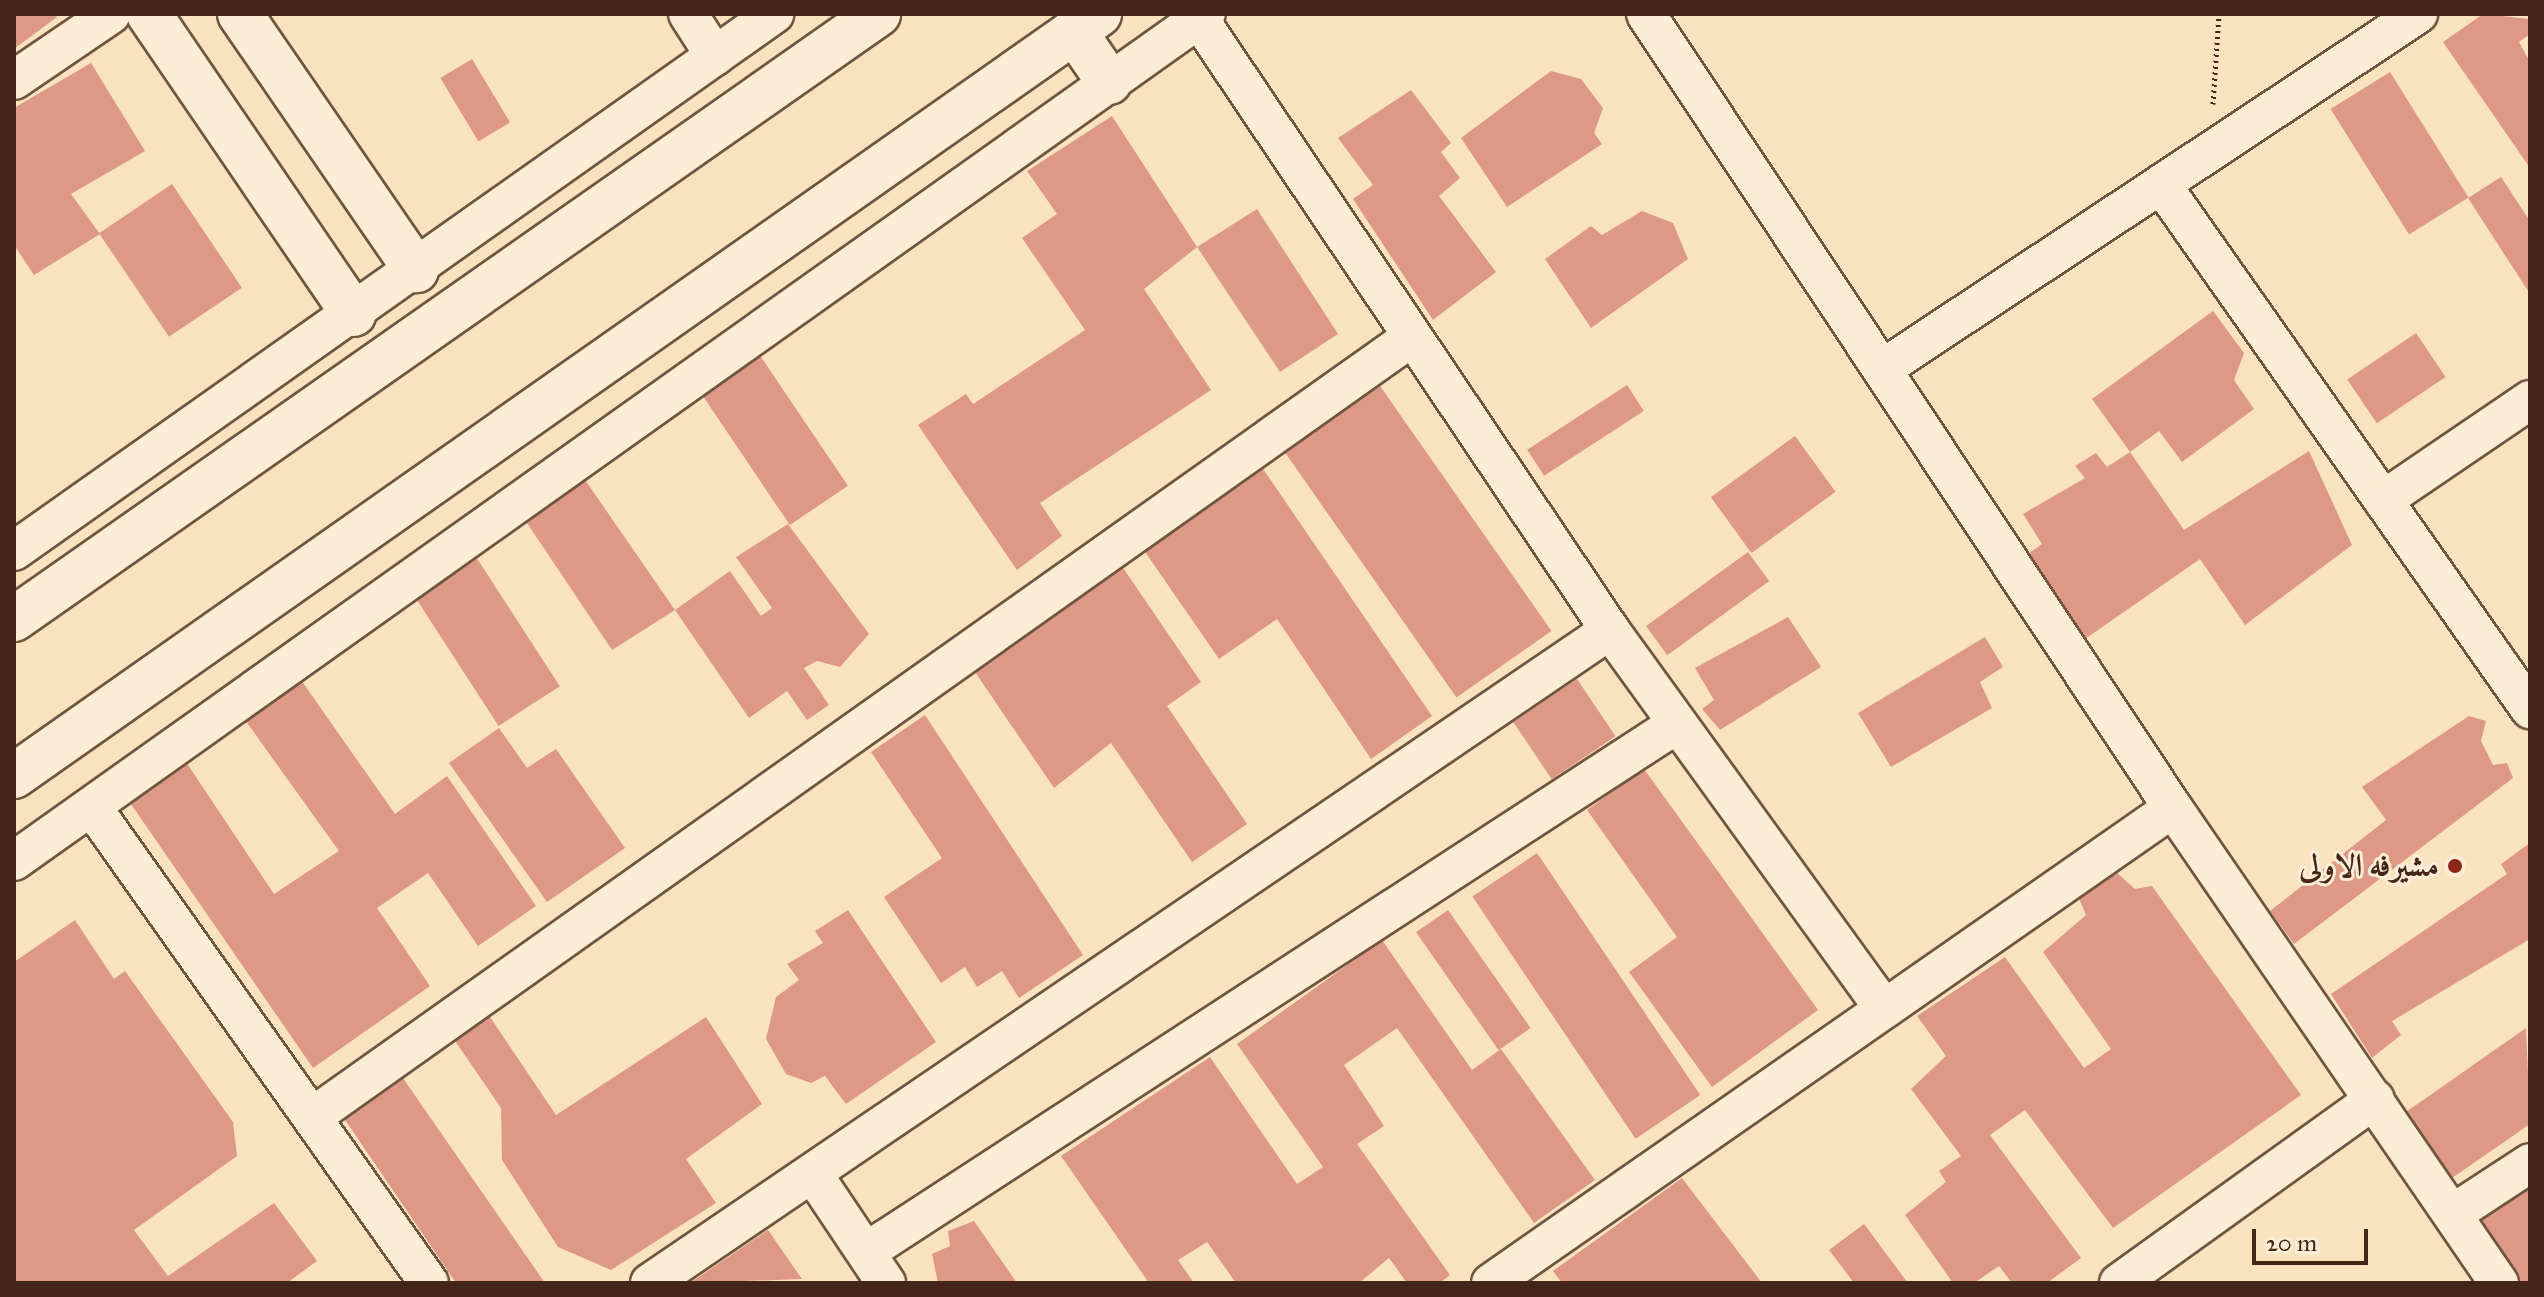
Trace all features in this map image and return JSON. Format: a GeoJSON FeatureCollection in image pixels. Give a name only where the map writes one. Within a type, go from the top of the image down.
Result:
{"type":"FeatureCollection","features":[{"type":"Feature","properties":{"kind":"main road"},"geometry":{"type":"LineString","coordinates":[[149,14],[354,314]]}},
{"type":"Feature","properties":{"kind":"main road"},"geometry":{"type":"LineString","coordinates":[[240,14],[416,270]]}},
{"type":"Feature","properties":{"kind":"main road"},"geometry":{"type":"LineString","coordinates":[[14,619],[878,14]]}},
{"type":"Feature","properties":{"kind":"main road"},"geometry":{"type":"LineString","coordinates":[[14,776],[1086,23],[1109,82]]}},
{"type":"Feature","properties":{"kind":"street"},"geometry":{"type":"LineString","coordinates":[[14,80],[111,14]]}},
{"type":"Feature","properties":{"kind":"street"},"geometry":{"type":"LineString","coordinates":[[688,14],[715,56]]}},
{"type":"Feature","properties":{"kind":"street"},"geometry":{"type":"LineString","coordinates":[[14,551],[354,314],[774,14]]}},
{"type":"Feature","properties":{"kind":"street"},"geometry":{"type":"LineString","coordinates":[[1646,14],[2173,808],[2454,1213],[2499,1283]]}},
{"type":"Feature","properties":{"kind":"street"},"geometry":{"type":"LineString","coordinates":[[1882,369],[2418,14]]}},
{"type":"Feature","properties":{"kind":"street"},"geometry":{"type":"LineString","coordinates":[[14,861],[1202,16],[1412,337],[1610,630],[1882,1006]]}},
{"type":"Feature","properties":{"kind":"street"},"geometry":{"type":"LineString","coordinates":[[2161,184],[2530,709]]}},
{"type":"Feature","properties":{"kind":"street"},"geometry":{"type":"LineString","coordinates":[[312,1117],[1412,337]]}},
{"type":"Feature","properties":{"kind":"street"},"geometry":{"type":"LineString","coordinates":[[2383,500],[2530,400]]}},
{"type":"Feature","properties":{"kind":"street"},"geometry":{"type":"LineString","coordinates":[[650,1283],[815,1177],[1610,630]]}},
{"type":"Feature","properties":{"kind":"street"},"geometry":{"type":"LineString","coordinates":[[866,1252],[1677,724]]}},
{"type":"Feature","properties":{"kind":"street"},"geometry":{"type":"LineString","coordinates":[[92,807],[429,1283]]}},
{"type":"Feature","properties":{"kind":"street"},"geometry":{"type":"LineString","coordinates":[[1491,1283],[1882,1006],[2173,808]]}},
{"type":"Feature","properties":{"kind":"street"},"geometry":{"type":"LineString","coordinates":[[2119,1283],[2375,1099]]}},
{"type":"Feature","properties":{"kind":"street"},"geometry":{"type":"LineString","coordinates":[[2454,1213],[2530,1163]]}},
{"type":"Feature","properties":{"kind":"street"},"geometry":{"type":"LineString","coordinates":[[815,1177],[886,1283]]}},
{"type":"Feature","properties":{"kind":"path"},"geometry":{"type":"LineString","coordinates":[[2215,149],[2211,60],[2219,14]]}},
{"type":"Feature","properties":{"kind":"building"},"geometry":{"type":"Polygon","coordinates":[[[14,14],[55,14],[57,17],[14,49],[14,14]]]}},
{"type":"Feature","properties":{"kind":"building"},"geometry":{"type":"Polygon","coordinates":[[[2483,14],[2530,19],[2530,34],[2519,42],[2530,62],[2530,168],[2443,42],[2483,14]]]}},
{"type":"Feature","properties":{"kind":"building"},"geometry":{"type":"Polygon","coordinates":[[[472,59],[510,122],[478,141],[440,78],[472,59]]]}},
{"type":"Feature","properties":{"kind":"building"},"geometry":{"type":"Polygon","coordinates":[[[91,63],[145,151],[71,194],[100,234],[34,275],[14,245],[14,108],[91,63]]]}},
{"type":"Feature","properties":{"kind":"building"},"geometry":{"type":"Polygon","coordinates":[[[1551,71],[1581,79],[1603,108],[1594,133],[1602,144],[1507,207],[1461,138],[1551,71]]]}},
{"type":"Feature","properties":{"kind":"building"},"geometry":{"type":"Polygon","coordinates":[[[2390,72],[2468,198],[2409,235],[2331,109],[2390,72]]]}},
{"type":"Feature","properties":{"kind":"building"},"geometry":{"type":"Polygon","coordinates":[[[1411,90],[1451,143],[1441,152],[1460,178],[1439,196],[1496,272],[1433,320],[1353,199],[1373,185],[1338,138],[1411,90]]]}},
{"type":"Feature","properties":{"kind":"building"},"geometry":{"type":"Polygon","coordinates":[[[1112,116],[1197,247],[1144,289],[1211,390],[1040,503],[1062,536],[1017,570],[918,425],[966,394],[973,404],[1085,330],[1022,238],[1057,214],[1027,171],[1112,116]]]}},
{"type":"Feature","properties":{"kind":"building"},"geometry":{"type":"Polygon","coordinates":[[[2501,177],[2530,221],[2530,294],[2468,198],[2501,177]]]}},
{"type":"Feature","properties":{"kind":"building"},"geometry":{"type":"Polygon","coordinates":[[[172,184],[242,288],[169,337],[99,233],[172,184]]]}},
{"type":"Feature","properties":{"kind":"building"},"geometry":{"type":"Polygon","coordinates":[[[1257,209],[1338,334],[1280,372],[1197,247],[1257,209]]]}},
{"type":"Feature","properties":{"kind":"building"},"geometry":{"type":"Polygon","coordinates":[[[1642,211],[1673,223],[1688,259],[1591,328],[1545,259],[1591,226],[1602,235],[1642,211]]]}},
{"type":"Feature","properties":{"kind":"building"},"geometry":{"type":"Polygon","coordinates":[[[2213,311],[2244,353],[2234,380],[2254,409],[2182,462],[2159,431],[2130,452],[2092,399],[2213,311]]]}},
{"type":"Feature","properties":{"kind":"building"},"geometry":{"type":"Polygon","coordinates":[[[2416,333],[2446,377],[2377,423],[2347,379],[2416,333]]]}},
{"type":"Feature","properties":{"kind":"building"},"geometry":{"type":"Polygon","coordinates":[[[759,354],[848,486],[790,525],[701,393],[759,354]]]}},
{"type":"Feature","properties":{"kind":"building"},"geometry":{"type":"Polygon","coordinates":[[[1627,385],[1644,411],[1544,476],[1527,450],[1627,385]]]}},
{"type":"Feature","properties":{"kind":"building"},"geometry":{"type":"Polygon","coordinates":[[[1380,386],[1551,631],[1456,697],[1285,453],[1380,386]]]}},
{"type":"Feature","properties":{"kind":"building"},"geometry":{"type":"Polygon","coordinates":[[[1795,436],[1836,492],[1751,553],[1711,497],[1795,436]]]}},
{"type":"Feature","properties":{"kind":"building"},"geometry":{"type":"Polygon","coordinates":[[[2309,451],[2352,545],[2245,625],[2200,559],[2085,639],[2026,555],[2042,544],[2023,514],[2085,478],[2075,466],[2096,453],[2107,467],[2130,452],[2184,530],[2309,451]]]}},
{"type":"Feature","properties":{"kind":"building"},"geometry":{"type":"Polygon","coordinates":[[[1259,463],[1432,716],[1371,759],[1277,619],[1219,659],[1141,546],[1259,463]]]}},
{"type":"Feature","properties":{"kind":"building"},"geometry":{"type":"Polygon","coordinates":[[[583,477],[675,610],[612,650],[523,517],[583,477]]]}},
{"type":"Feature","properties":{"kind":"building"},"geometry":{"type":"Polygon","coordinates":[[[788,524],[869,634],[840,667],[817,661],[804,668],[829,705],[807,720],[787,691],[749,718],[675,610],[730,571],[761,616],[772,608],[736,557],[788,524]]]}},
{"type":"Feature","properties":{"kind":"building"},"geometry":{"type":"Polygon","coordinates":[[[1748,552],[1769,581],[1667,655],[1646,626],[1748,552]]]}},
{"type":"Feature","properties":{"kind":"building"},"geometry":{"type":"Polygon","coordinates":[[[476,557],[560,686],[499,726],[415,597],[476,557]]]}},
{"type":"Feature","properties":{"kind":"building"},"geometry":{"type":"Polygon","coordinates":[[[1119,562],[1201,682],[1167,706],[1247,824],[1192,862],[1111,743],[1054,788],[975,672],[1119,562]]]}},
{"type":"Feature","properties":{"kind":"building"},"geometry":{"type":"Polygon","coordinates":[[[1788,617],[1821,667],[1720,730],[1702,709],[1714,700],[1695,668],[1788,617]]]}},
{"type":"Feature","properties":{"kind":"building"},"geometry":{"type":"Polygon","coordinates":[[[1985,637],[2003,667],[1980,682],[1992,708],[1891,767],[1858,713],[1985,637]]]}},
{"type":"Feature","properties":{"kind":"building"},"geometry":{"type":"Polygon","coordinates":[[[1577,679],[1616,736],[1552,779],[1513,722],[1577,679]]]}},
{"type":"Feature","properties":{"kind":"building"},"geometry":{"type":"Polygon","coordinates":[[[301,680],[395,814],[447,776],[536,906],[478,946],[428,873],[377,908],[430,986],[313,1068],[124,794],[182,756],[274,894],[339,851],[245,720],[301,680]]]}},
{"type":"Feature","properties":{"kind":"building"},"geometry":{"type":"Polygon","coordinates":[[[925,715],[1083,955],[1019,998],[1002,971],[977,987],[965,967],[941,983],[884,897],[942,858],[871,752],[925,715]]]}},
{"type":"Feature","properties":{"kind":"building"},"geometry":{"type":"Polygon","coordinates":[[[2469,716],[2486,721],[2481,741],[2493,765],[2507,763],[2513,778],[2294,944],[2270,911],[2386,820],[2362,787],[2469,716]]]}},
{"type":"Feature","properties":{"kind":"building"},"geometry":{"type":"Polygon","coordinates":[[[499,728],[527,768],[556,749],[625,848],[547,902],[449,763],[499,728]]]}},
{"type":"Feature","properties":{"kind":"building"},"geometry":{"type":"Polygon","coordinates":[[[1644,769],[1818,1010],[1712,1087],[1629,972],[1677,937],[1587,810],[1644,769]]]}},
{"type":"Feature","properties":{"kind":"building"},"geometry":{"type":"Polygon","coordinates":[[[2530,843],[2530,939],[2392,1021],[2401,1035],[2372,1058],[2331,994],[2507,874],[2501,864],[2530,843]]]}},
{"type":"Feature","properties":{"kind":"building"},"geometry":{"type":"Polygon","coordinates":[[[1537,853],[1700,1095],[1636,1139],[1472,897],[1537,853]]]}},
{"type":"Feature","properties":{"kind":"building"},"geometry":{"type":"Polygon","coordinates":[[[2116,872],[2135,889],[2152,886],[2301,1095],[2113,1228],[2025,1110],[1990,1135],[2081,1258],[2047,1283],[2012,1283],[1999,1266],[1974,1283],[1953,1283],[1905,1215],[1946,1182],[1939,1171],[1961,1156],[1911,1089],[1946,1056],[1917,1016],[2005,957],[2084,1068],[2111,1049],[2043,952],[2086,915],[2077,894],[2116,872]]]}},
{"type":"Feature","properties":{"kind":"building"},"geometry":{"type":"Polygon","coordinates":[[[848,910],[936,1042],[846,1104],[825,1076],[811,1083],[786,1074],[766,1039],[776,997],[799,980],[787,964],[823,943],[815,931],[848,910]]]}},
{"type":"Feature","properties":{"kind":"building"},"geometry":{"type":"Polygon","coordinates":[[[1448,910],[1531,1028],[1499,1050],[1416,932],[1448,910]]]}},
{"type":"Feature","properties":{"kind":"building"},"geometry":{"type":"Polygon","coordinates":[[[75,920],[114,979],[125,971],[233,1122],[237,1156],[134,1230],[168,1276],[274,1203],[317,1261],[287,1283],[14,1283],[14,962],[75,920]]]}},
{"type":"Feature","properties":{"kind":"building"},"geometry":{"type":"Polygon","coordinates":[[[1382,940],[1472,1070],[1501,1049],[1595,1180],[1534,1223],[1397,1028],[1344,1065],[1384,1126],[1357,1144],[1450,1275],[1440,1283],[1407,1283],[1389,1258],[1359,1283],[1236,1283],[1207,1242],[1178,1260],[1194,1283],[1149,1283],[1061,1156],[1210,1057],[1297,1184],[1323,1167],[1237,1044],[1382,940]]]}},
{"type":"Feature","properties":{"kind":"building"},"geometry":{"type":"Polygon","coordinates":[[[484,1008],[556,1115],[706,1017],[762,1104],[686,1159],[716,1203],[611,1270],[558,1247],[502,1160],[501,1108],[449,1032],[484,1008]]]}},
{"type":"Feature","properties":{"kind":"building"},"geometry":{"type":"Polygon","coordinates":[[[2526,1028],[2530,1124],[2452,1178],[2406,1112],[2526,1028]]]}},
{"type":"Feature","properties":{"kind":"building"},"geometry":{"type":"Polygon","coordinates":[[[398,1071],[545,1283],[456,1283],[339,1111],[398,1071]]]}},
{"type":"Feature","properties":{"kind":"building"},"geometry":{"type":"Polygon","coordinates":[[[1682,1178],[1762,1283],[1562,1283],[1553,1271],[1682,1178]]]}},
{"type":"Feature","properties":{"kind":"building"},"geometry":{"type":"Polygon","coordinates":[[[2530,1186],[2530,1283],[2513,1283],[2475,1225],[2530,1186]]]}},
{"type":"Feature","properties":{"kind":"building"},"geometry":{"type":"Polygon","coordinates":[[[974,1221],[1017,1283],[938,1283],[932,1254],[950,1246],[948,1231],[974,1221]]]}},
{"type":"Feature","properties":{"kind":"building"},"geometry":{"type":"Polygon","coordinates":[[[1864,1224],[1908,1283],[1854,1283],[1829,1250],[1864,1224]]]}},
{"type":"Feature","properties":{"kind":"building"},"geometry":{"type":"Polygon","coordinates":[[[768,1230],[802,1279],[690,1283],[768,1230]]]}},
{"type":"Feature","properties":{"kind":"place","name":"مشيرفه الاولى"},"geometry":{"type":"Point","coordinates":[2455,866]}}]}
